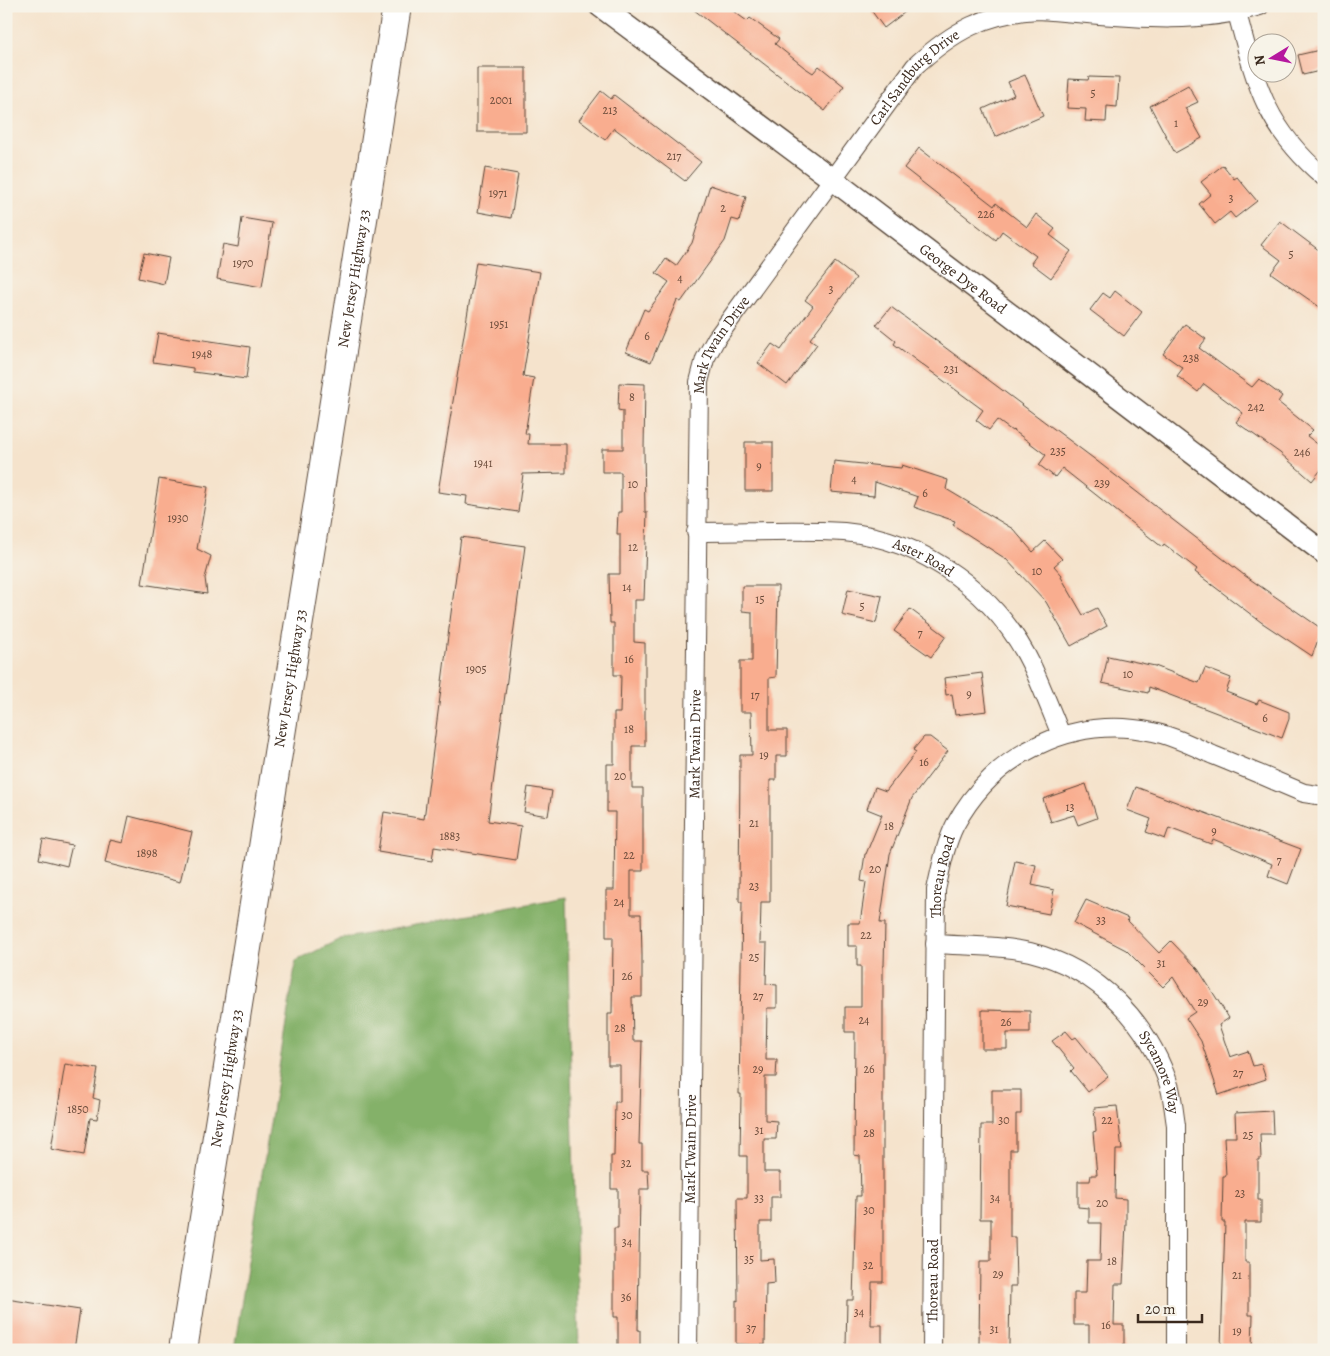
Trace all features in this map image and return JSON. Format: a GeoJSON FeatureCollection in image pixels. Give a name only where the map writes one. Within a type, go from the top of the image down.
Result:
{"type":"FeatureCollection","features":[{"type":"Feature","properties":{"kind":"main road","name":"New Jersey Highway 33"},"geometry":{"type":"LineString","coordinates":[[183,1350],[397,6]]}},
{"type":"Feature","properties":{"kind":"street","name":"George Dye Road"},"geometry":{"type":"LineString","coordinates":[[600,6],[832,179],[1324,553]]}},
{"type":"Feature","properties":{"kind":"street","name":"Carl Sandburg Drive"},"geometry":{"type":"LineString","coordinates":[[832,179],[915,66],[939,44],[964,28],[991,17],[1020,11],[1038,10],[1183,19],[1237,13],[1260,6]]}},
{"type":"Feature","properties":{"kind":"street"},"geometry":{"type":"LineString","coordinates":[[1237,13],[1255,81],[1267,111],[1282,135],[1303,160],[1324,177]]}},
{"type":"Feature","properties":{"kind":"street","name":"Mark Twain Drive"},"geometry":{"type":"LineString","coordinates":[[688,1350],[699,382],[705,359],[716,339],[832,179]]}},
{"type":"Feature","properties":{"kind":"street","name":"Aster Road"},"geometry":{"type":"LineString","coordinates":[[696,532],[846,532],[877,538],[910,549],[945,567],[991,606],[1014,636],[1033,667],[1061,735]]}},
{"type":"Feature","properties":{"kind":"street","name":"Thoreau Road"},"geometry":{"type":"LineString","coordinates":[[932,1350],[936,890],[943,857],[955,826],[972,797],[992,775],[1014,757],[1041,742],[1087,729],[1116,727],[1166,735],[1304,793],[1324,796]]}},
{"type":"Feature","properties":{"kind":"street","name":"Sycamore Way"},"geometry":{"type":"LineString","coordinates":[[935,944],[1013,949],[1032,953],[1064,964],[1093,981],[1119,1002],[1139,1025],[1157,1054],[1170,1089],[1176,1125],[1176,1350]]}},
{"type":"Feature","properties":{"kind":"green space"},"geometry":{"type":"Polygon","coordinates":[[[566,897],[579,1350],[234,1350],[296,961],[340,939],[566,897]]]}},
{"type":"Feature","properties":{"kind":"building"},"geometry":{"type":"Polygon","coordinates":[[[689,6],[726,6],[747,21],[750,18],[779,39],[775,44],[804,67],[813,73],[819,66],[844,86],[825,111],[689,6]]]}},
{"type":"Feature","properties":{"kind":"building"},"geometry":{"type":"Polygon","coordinates":[[[868,6],[913,6],[884,28],[868,6]]]}},
{"type":"Feature","properties":{"kind":"building"},"geometry":{"type":"Polygon","coordinates":[[[1324,49],[1324,70],[1303,75],[1298,55],[1324,49]]]}},
{"type":"Feature","properties":{"kind":"building"},"geometry":{"type":"Polygon","coordinates":[[[477,68],[526,68],[526,132],[477,132],[477,68]]]}},
{"type":"Feature","properties":{"kind":"building"},"geometry":{"type":"Polygon","coordinates":[[[1025,75],[1043,116],[995,137],[983,109],[1014,95],[1008,82],[1025,75]]]}},
{"type":"Feature","properties":{"kind":"building"},"geometry":{"type":"Polygon","coordinates":[[[1089,77],[1119,78],[1117,107],[1107,106],[1106,122],[1085,121],[1086,109],[1067,108],[1069,79],[1088,80],[1089,77]]]}},
{"type":"Feature","properties":{"kind":"building"},"geometry":{"type":"Polygon","coordinates":[[[1188,85],[1198,102],[1185,108],[1202,138],[1175,153],[1150,106],[1188,85]]]}},
{"type":"Feature","properties":{"kind":"building"},"geometry":{"type":"Polygon","coordinates":[[[601,91],[611,99],[614,95],[701,162],[685,181],[614,128],[605,140],[579,120],[601,91]]]}},
{"type":"Feature","properties":{"kind":"building"},"geometry":{"type":"Polygon","coordinates":[[[919,148],[994,206],[996,203],[1027,227],[1036,214],[1055,229],[1050,235],[1071,251],[1051,278],[1031,263],[1036,256],[1002,231],[996,240],[904,168],[919,148]]]}},
{"type":"Feature","properties":{"kind":"building"},"geometry":{"type":"Polygon","coordinates":[[[1223,165],[1234,179],[1237,177],[1257,201],[1235,218],[1230,212],[1215,224],[1199,204],[1211,194],[1201,182],[1223,165]]]}},
{"type":"Feature","properties":{"kind":"building"},"geometry":{"type":"Polygon","coordinates":[[[485,168],[518,174],[511,218],[478,212],[485,168]]]}},
{"type":"Feature","properties":{"kind":"building"},"geometry":{"type":"Polygon","coordinates":[[[710,185],[746,197],[739,221],[732,219],[725,241],[681,302],[677,300],[651,362],[626,352],[644,309],[648,311],[669,282],[656,273],[666,259],[676,266],[692,243],[710,185]]]}},
{"type":"Feature","properties":{"kind":"building"},"geometry":{"type":"Polygon","coordinates":[[[242,218],[272,223],[262,287],[217,279],[223,244],[238,247],[242,218]]]}},
{"type":"Feature","properties":{"kind":"building"},"geometry":{"type":"Polygon","coordinates":[[[1280,221],[1324,254],[1324,310],[1271,273],[1281,260],[1261,245],[1280,221]]]}},
{"type":"Feature","properties":{"kind":"building"},"geometry":{"type":"Polygon","coordinates":[[[144,253],[169,258],[164,284],[138,278],[144,253]]]}},
{"type":"Feature","properties":{"kind":"building"},"geometry":{"type":"Polygon","coordinates":[[[476,262],[540,272],[523,376],[534,378],[525,434],[529,434],[528,444],[566,444],[566,473],[523,474],[518,512],[466,504],[467,496],[438,492],[476,262]]]}},
{"type":"Feature","properties":{"kind":"building"},"geometry":{"type":"Polygon","coordinates":[[[835,262],[856,278],[810,339],[817,344],[787,385],[758,363],[772,344],[781,350],[813,306],[805,300],[835,262]]]}},
{"type":"Feature","properties":{"kind":"building"},"geometry":{"type":"Polygon","coordinates":[[[1115,291],[1142,312],[1124,336],[1090,310],[1103,293],[1110,298],[1115,291]]]}},
{"type":"Feature","properties":{"kind":"building"},"geometry":{"type":"Polygon","coordinates":[[[891,307],[1093,458],[1244,575],[1322,629],[1312,656],[1261,622],[1195,572],[1197,569],[1164,544],[1162,547],[1062,468],[1055,477],[1039,465],[1046,455],[1013,430],[997,420],[989,430],[976,420],[983,410],[894,344],[896,341],[876,325],[891,307]]]}},
{"type":"Feature","properties":{"kind":"building"},"geometry":{"type":"Polygon","coordinates":[[[1185,324],[1206,339],[1199,348],[1252,387],[1259,379],[1282,396],[1278,402],[1313,430],[1307,436],[1324,449],[1324,466],[1312,481],[1280,453],[1236,422],[1243,413],[1204,384],[1198,392],[1177,376],[1183,368],[1163,354],[1185,324]]]}},
{"type":"Feature","properties":{"kind":"building"},"geometry":{"type":"Polygon","coordinates":[[[158,333],[250,347],[246,379],[193,372],[193,368],[153,362],[158,333]]]}},
{"type":"Feature","properties":{"kind":"building"},"geometry":{"type":"Polygon","coordinates":[[[619,383],[645,384],[644,449],[645,512],[647,512],[644,600],[634,600],[634,642],[645,643],[645,746],[632,746],[632,788],[643,788],[643,871],[631,871],[631,914],[641,914],[642,955],[642,997],[632,997],[633,1041],[642,1041],[639,1144],[642,1144],[642,1170],[648,1170],[649,1189],[640,1189],[638,1330],[640,1330],[640,1350],[618,1350],[618,1317],[614,1317],[614,1228],[618,1228],[618,1189],[611,1189],[611,1156],[614,1156],[615,1102],[620,1102],[620,1065],[608,1065],[608,1014],[612,1014],[613,937],[606,937],[606,890],[614,890],[615,812],[607,812],[607,764],[614,764],[614,713],[620,713],[621,675],[614,675],[614,623],[610,623],[609,574],[620,574],[620,534],[617,534],[618,512],[621,512],[621,472],[602,472],[602,449],[623,449],[623,411],[618,410],[619,383]]]}},
{"type":"Feature","properties":{"kind":"building"},"geometry":{"type":"Polygon","coordinates":[[[745,442],[773,442],[773,491],[745,491],[745,442]]]}},
{"type":"Feature","properties":{"kind":"building"},"geometry":{"type":"Polygon","coordinates":[[[834,461],[901,468],[902,465],[948,480],[946,489],[1013,529],[1033,552],[1045,541],[1062,559],[1054,566],[1062,575],[1061,577],[1083,615],[1097,608],[1107,626],[1071,646],[1046,602],[1006,559],[953,525],[955,521],[914,507],[918,497],[875,482],[874,496],[831,492],[834,461]]]}},
{"type":"Feature","properties":{"kind":"building"},"geometry":{"type":"Polygon","coordinates":[[[159,479],[208,487],[197,549],[211,556],[205,578],[207,594],[142,584],[159,479]]]}},
{"type":"Feature","properties":{"kind":"building"},"geometry":{"type":"Polygon","coordinates":[[[461,537],[525,546],[488,821],[521,826],[516,860],[434,847],[432,861],[378,852],[384,812],[424,819],[461,537]]]}},
{"type":"Feature","properties":{"kind":"building"},"geometry":{"type":"Polygon","coordinates":[[[742,586],[778,586],[776,677],[769,678],[769,730],[787,730],[787,756],[776,756],[776,780],[770,780],[770,902],[761,902],[760,943],[767,943],[766,984],[777,985],[777,1008],[767,1008],[766,1060],[777,1060],[776,1077],[765,1077],[765,1120],[777,1121],[776,1139],[764,1139],[764,1172],[780,1172],[780,1197],[771,1197],[771,1222],[760,1222],[760,1260],[774,1259],[775,1283],[766,1284],[765,1345],[736,1344],[736,1300],[738,1301],[737,1198],[747,1198],[747,1156],[740,1156],[741,1094],[739,1094],[742,902],[739,902],[740,755],[752,755],[751,712],[740,712],[740,661],[752,661],[752,612],[742,611],[742,586]]]}},
{"type":"Feature","properties":{"kind":"building"},"geometry":{"type":"Polygon","coordinates":[[[848,589],[882,596],[876,623],[842,615],[848,589]]]}},
{"type":"Feature","properties":{"kind":"building"},"geometry":{"type":"Polygon","coordinates":[[[910,609],[946,636],[931,657],[894,631],[910,609]]]}},
{"type":"Feature","properties":{"kind":"building"},"geometry":{"type":"Polygon","coordinates":[[[1108,656],[1155,666],[1199,683],[1205,668],[1231,678],[1226,692],[1257,704],[1259,700],[1289,712],[1289,719],[1282,738],[1149,687],[1148,693],[1102,683],[1108,656]]]}},
{"type":"Feature","properties":{"kind":"building"},"geometry":{"type":"Polygon","coordinates":[[[982,673],[987,711],[955,715],[952,694],[946,695],[944,678],[982,673]]]}},
{"type":"Feature","properties":{"kind":"building"},"geometry":{"type":"Polygon","coordinates":[[[924,737],[930,737],[948,751],[912,798],[890,854],[880,923],[885,923],[883,966],[883,1282],[872,1282],[871,1325],[882,1325],[882,1348],[846,1347],[847,1300],[853,1300],[856,1196],[861,1196],[860,1156],[854,1155],[855,1032],[845,1032],[845,1007],[861,1007],[861,966],[857,966],[857,946],[848,946],[848,923],[860,923],[866,882],[861,881],[865,854],[882,815],[867,809],[875,787],[886,791],[916,752],[913,750],[924,737]]]}},
{"type":"Feature","properties":{"kind":"building"},"geometry":{"type":"Polygon","coordinates":[[[1086,784],[1097,818],[1078,825],[1074,815],[1051,822],[1043,799],[1086,784]]]}},
{"type":"Feature","properties":{"kind":"building"},"geometry":{"type":"Polygon","coordinates":[[[528,787],[552,791],[548,816],[524,812],[528,787]]]}},
{"type":"Feature","properties":{"kind":"building"},"geometry":{"type":"Polygon","coordinates":[[[1136,787],[1301,849],[1288,884],[1268,876],[1272,864],[1213,839],[1211,844],[1169,828],[1165,839],[1146,832],[1151,819],[1127,810],[1136,787]]]}},
{"type":"Feature","properties":{"kind":"building"},"geometry":{"type":"Polygon","coordinates":[[[129,816],[192,832],[180,882],[105,863],[110,840],[123,843],[129,816]]]}},
{"type":"Feature","properties":{"kind":"building"},"geometry":{"type":"Polygon","coordinates":[[[43,839],[72,845],[67,866],[39,859],[43,839]]]}},
{"type":"Feature","properties":{"kind":"building"},"geometry":{"type":"Polygon","coordinates":[[[1015,861],[1036,865],[1032,885],[1054,890],[1049,914],[1006,906],[1015,861]]]}},
{"type":"Feature","properties":{"kind":"building"},"geometry":{"type":"Polygon","coordinates":[[[1086,900],[1128,918],[1127,920],[1159,953],[1171,941],[1198,969],[1229,1018],[1219,1025],[1230,1057],[1248,1051],[1253,1066],[1261,1064],[1266,1079],[1219,1095],[1201,1041],[1186,1018],[1195,1012],[1173,977],[1163,987],[1126,950],[1074,923],[1086,900]]]}},
{"type":"Feature","properties":{"kind":"building"},"geometry":{"type":"Polygon","coordinates":[[[982,1010],[1030,1011],[1030,1033],[1007,1033],[1007,1049],[982,1049],[982,1010]]]}},
{"type":"Feature","properties":{"kind":"building"},"geometry":{"type":"Polygon","coordinates":[[[1066,1031],[1073,1039],[1076,1037],[1108,1076],[1088,1092],[1071,1071],[1074,1068],[1052,1041],[1066,1031]]]}},
{"type":"Feature","properties":{"kind":"building"},"geometry":{"type":"Polygon","coordinates":[[[65,1064],[98,1069],[93,1098],[100,1100],[97,1119],[90,1118],[84,1155],[51,1149],[65,1064]]]}},
{"type":"Feature","properties":{"kind":"building"},"geometry":{"type":"Polygon","coordinates":[[[992,1090],[1021,1090],[1021,1114],[1016,1114],[1016,1150],[1010,1150],[1010,1237],[1015,1237],[1016,1286],[1010,1286],[1009,1346],[979,1345],[980,1261],[991,1261],[991,1219],[980,1219],[981,1125],[992,1125],[992,1090]]]}},
{"type":"Feature","properties":{"kind":"building"},"geometry":{"type":"Polygon","coordinates":[[[1117,1106],[1122,1150],[1116,1150],[1115,1198],[1126,1199],[1126,1223],[1123,1284],[1115,1284],[1114,1325],[1124,1325],[1124,1349],[1089,1349],[1089,1325],[1074,1325],[1074,1293],[1086,1293],[1087,1261],[1100,1261],[1101,1223],[1089,1223],[1089,1208],[1078,1207],[1078,1181],[1090,1181],[1091,1175],[1097,1175],[1093,1132],[1096,1131],[1094,1108],[1117,1106]]]}},
{"type":"Feature","properties":{"kind":"building"},"geometry":{"type":"Polygon","coordinates":[[[1272,1111],[1273,1134],[1260,1134],[1261,1159],[1258,1159],[1258,1200],[1261,1200],[1261,1222],[1245,1222],[1245,1262],[1249,1262],[1249,1315],[1253,1315],[1252,1348],[1221,1348],[1225,1222],[1222,1222],[1223,1176],[1226,1176],[1224,1137],[1236,1137],[1235,1113],[1272,1111]]]}},
{"type":"Feature","properties":{"kind":"building"},"geometry":{"type":"Polygon","coordinates":[[[6,1299],[80,1310],[74,1350],[6,1350],[6,1299]]]}}]}
